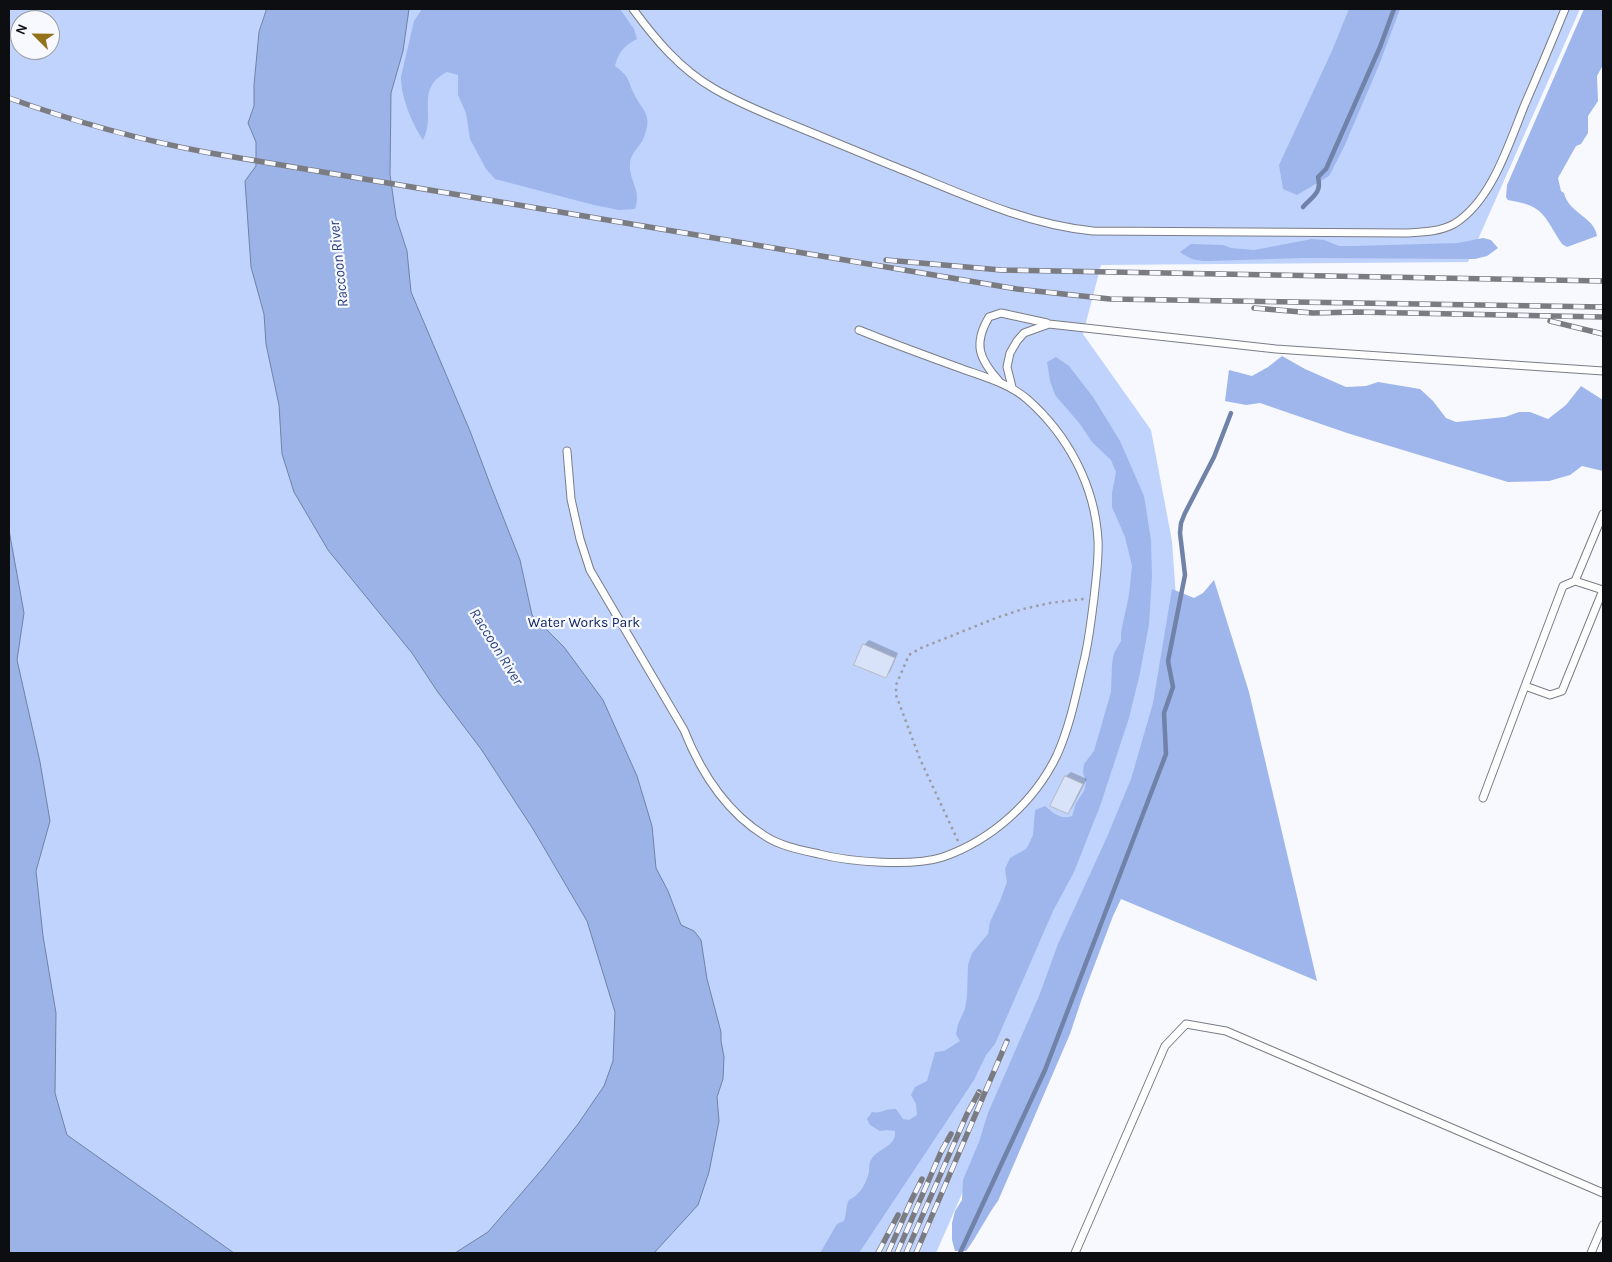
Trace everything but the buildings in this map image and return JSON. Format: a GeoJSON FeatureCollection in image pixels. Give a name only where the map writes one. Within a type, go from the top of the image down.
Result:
{"type":"FeatureCollection","features":[{"type":"Feature","properties":{"kind":"lane"},"geometry":{"type":"LineString","coordinates":[[633,9],[666,49],[685,68],[712,88],[753,109],[847,148],[1034,221],[1092,231],[1406,233],[1430,232],[1453,224],[1473,209],[1500,165],[1566,9]]}},
{"type":"Feature","properties":{"kind":"lane"},"geometry":{"type":"LineString","coordinates":[[1001,383],[985,363],[980,350],[979,338],[989,317],[1001,313],[1049,324],[1276,349],[1603,370]]}},
{"type":"Feature","properties":{"kind":"lane"},"geometry":{"type":"LineString","coordinates":[[1012,387],[1007,367],[1010,353],[1017,340],[1024,333],[1049,324]]}},
{"type":"Feature","properties":{"kind":"lane"},"geometry":{"type":"LineString","coordinates":[[568,451],[571,500],[580,539],[590,570],[684,730],[693,753],[706,776],[721,798],[740,817],[766,837],[796,849],[859,861],[893,862],[941,858],[989,834],[1009,818],[1028,800],[1057,756],[1066,732],[1087,649],[1098,566],[1098,539],[1094,512],[1078,463],[1063,439],[1047,418],[1012,387],[859,330]]}},
{"type":"Feature","properties":{"kind":"lane"},"geometry":{"type":"LineString","coordinates":[[1575,581],[1603,514]]}},
{"type":"Feature","properties":{"kind":"lane"},"geometry":{"type":"LineString","coordinates":[[1484,798],[1525,686],[1563,586],[1575,581],[1603,590],[1562,691],[1550,695],[1525,686]]}},
{"type":"Feature","properties":{"kind":"lane"},"geometry":{"type":"LineString","coordinates":[[1075,1253],[1165,1046],[1186,1024],[1226,1031],[1603,1192]]}},
{"type":"Feature","properties":{"kind":"lane"},"geometry":{"type":"LineString","coordinates":[[1591,1253],[1603,1225]]}},
{"type":"Feature","properties":{"kind":"path"},"geometry":{"type":"LineString","coordinates":[[962,849],[920,759],[896,695],[896,685],[909,655],[921,648],[1024,609],[1050,603],[1094,598]]}},
{"type":"Feature","properties":{"kind":"green space","name":"Water Works Park"},"geometry":{"type":"Polygon","coordinates":[[[9,9],[1580,9],[1468,262],[1101,265],[1083,334],[1151,430],[1172,541],[1179,640],[1131,808],[936,1253],[9,1253],[9,9]]]}},
{"type":"Feature","properties":{"kind":"shaded area"},"geometry":{"type":"Polygon","coordinates":[[[422,9],[620,9],[634,29],[637,39],[623,50],[615,66],[628,78],[634,94],[646,114],[648,123],[644,137],[630,160],[631,176],[637,196],[635,209],[619,210],[594,205],[495,179],[486,169],[470,139],[466,113],[458,95],[458,75],[447,72],[431,86],[427,130],[423,140],[408,110],[401,85],[401,77],[414,21],[422,9]]]}},
{"type":"Feature","properties":{"kind":"shaded area"},"geometry":{"type":"Polygon","coordinates":[[[1349,9],[1400,9],[1379,65],[1344,147],[1329,176],[1297,195],[1283,189],[1279,165],[1331,53],[1349,9]]]}},
{"type":"Feature","properties":{"kind":"shaded area"},"geometry":{"type":"Polygon","coordinates":[[[1584,9],[1603,9],[1603,65],[1597,76],[1598,101],[1588,116],[1588,133],[1581,144],[1576,146],[1558,178],[1561,191],[1571,206],[1591,224],[1597,236],[1567,247],[1562,244],[1542,213],[1529,205],[1508,200],[1506,197],[1507,185],[1584,9]]]}},
{"type":"Feature","properties":{"kind":"shaded area"},"geometry":{"type":"Polygon","coordinates":[[[1483,238],[1491,240],[1498,248],[1487,256],[1475,259],[1303,258],[1204,261],[1193,259],[1180,252],[1191,244],[1223,245],[1231,248],[1254,250],[1312,239],[1324,240],[1339,246],[1354,246],[1458,243],[1483,238]]]}},
{"type":"Feature","properties":{"kind":"shaded area"},"geometry":{"type":"Polygon","coordinates":[[[1282,356],[1305,369],[1346,387],[1366,386],[1378,382],[1420,389],[1433,401],[1446,418],[1456,422],[1505,417],[1519,412],[1530,412],[1548,419],[1566,405],[1581,386],[1603,400],[1603,471],[1582,466],[1570,475],[1549,481],[1508,482],[1347,433],[1260,403],[1246,405],[1225,401],[1229,370],[1252,376],[1282,356]]]}},
{"type":"Feature","properties":{"kind":"shaded area"},"geometry":{"type":"Polygon","coordinates":[[[1056,357],[1069,366],[1093,397],[1120,441],[1144,496],[1151,540],[1152,577],[1149,624],[1129,718],[1100,806],[1074,872],[1053,911],[995,1044],[986,1055],[974,1080],[859,1253],[820,1253],[837,1224],[844,1221],[849,1200],[864,1185],[871,1160],[893,1141],[895,1136],[895,1131],[880,1131],[870,1125],[867,1119],[872,1112],[892,1109],[896,1109],[903,1119],[909,1120],[917,1115],[916,1104],[911,1095],[915,1087],[927,1081],[935,1052],[944,1051],[960,1041],[956,1034],[958,1024],[965,1009],[968,965],[972,953],[988,934],[990,922],[1007,882],[1005,869],[1010,858],[1026,849],[1029,844],[1033,835],[1035,810],[1045,806],[1061,816],[1072,816],[1086,783],[1083,772],[1084,764],[1094,751],[1111,692],[1112,664],[1114,653],[1121,641],[1132,566],[1125,537],[1112,507],[1112,493],[1116,472],[1111,460],[1092,442],[1080,424],[1055,395],[1050,381],[1047,362],[1056,357]]]}},
{"type":"Feature","properties":{"kind":"shaded area"},"geometry":{"type":"Polygon","coordinates":[[[1214,580],[1249,692],[1317,981],[1121,899],[1070,1034],[998,1201],[966,1251],[955,1251],[952,1240],[952,1223],[955,1211],[962,1200],[963,1180],[979,1142],[988,1113],[1039,996],[1058,944],[1107,837],[1131,779],[1153,703],[1172,589],[1194,598],[1203,593],[1214,580]]]}},
{"type":"Feature","properties":{"kind":"water","name":"Raccoon River"},"geometry":{"type":"Polygon","coordinates":[[[267,9],[409,9],[403,51],[391,93],[390,175],[396,217],[407,251],[411,292],[470,431],[520,560],[532,615],[564,647],[603,700],[637,776],[652,826],[656,868],[668,891],[681,925],[694,931],[701,940],[707,979],[721,1032],[724,1057],[723,1079],[717,1097],[719,1121],[709,1172],[698,1205],[654,1253],[455,1253],[488,1232],[544,1167],[578,1124],[604,1086],[613,1061],[615,1012],[587,921],[533,829],[481,749],[437,691],[412,653],[328,550],[294,492],[282,454],[279,405],[266,344],[264,314],[251,267],[245,181],[256,166],[256,142],[248,123],[254,106],[259,32],[267,9]]]}},
{"type":"Feature","properties":{"kind":"water"},"geometry":{"type":"Polygon","coordinates":[[[9,530],[24,613],[17,660],[40,762],[50,821],[36,871],[43,936],[56,1013],[55,1093],[67,1135],[234,1253],[9,1253],[9,530]]]}},
{"type":"Feature","properties":{"kind":"waterway"},"geometry":{"type":"LineString","coordinates":[[1303,207],[1318,191],[1318,177],[1326,169],[1380,47],[1394,9]]}},
{"type":"Feature","properties":{"kind":"waterway"},"geometry":{"type":"LineString","coordinates":[[960,1253],[1045,1070],[1166,754],[1164,713],[1173,687],[1168,661],[1185,575],[1180,533],[1181,523],[1214,457],[1231,413]]}},
{"type":"Feature","properties":{"kind":"railway"},"geometry":{"type":"LineString","coordinates":[[9,98],[108,130],[210,153],[1017,289],[1110,299],[1603,307]]}},
{"type":"Feature","properties":{"kind":"railway"},"geometry":{"type":"LineString","coordinates":[[886,260],[1001,270],[1603,281]]}},
{"type":"Feature","properties":{"kind":"railway"},"geometry":{"type":"LineString","coordinates":[[1254,308],[1313,313],[1357,312],[1603,317]]}},
{"type":"Feature","properties":{"kind":"railway"},"geometry":{"type":"LineString","coordinates":[[1550,321],[1603,334]]}},
{"type":"Feature","properties":{"kind":"railway"},"geometry":{"type":"LineString","coordinates":[[916,1253],[1007,1041]]}},
{"type":"Feature","properties":{"kind":"railway"},"geometry":{"type":"LineString","coordinates":[[906,1253],[967,1114],[979,1092]]}},
{"type":"Feature","properties":{"kind":"railway"},"geometry":{"type":"LineString","coordinates":[[897,1253],[941,1152],[951,1134]]}},
{"type":"Feature","properties":{"kind":"railway"},"geometry":{"type":"LineString","coordinates":[[888,1253],[922,1179]]}},
{"type":"Feature","properties":{"kind":"railway"},"geometry":{"type":"LineString","coordinates":[[878,1253],[898,1215]]}}]}
